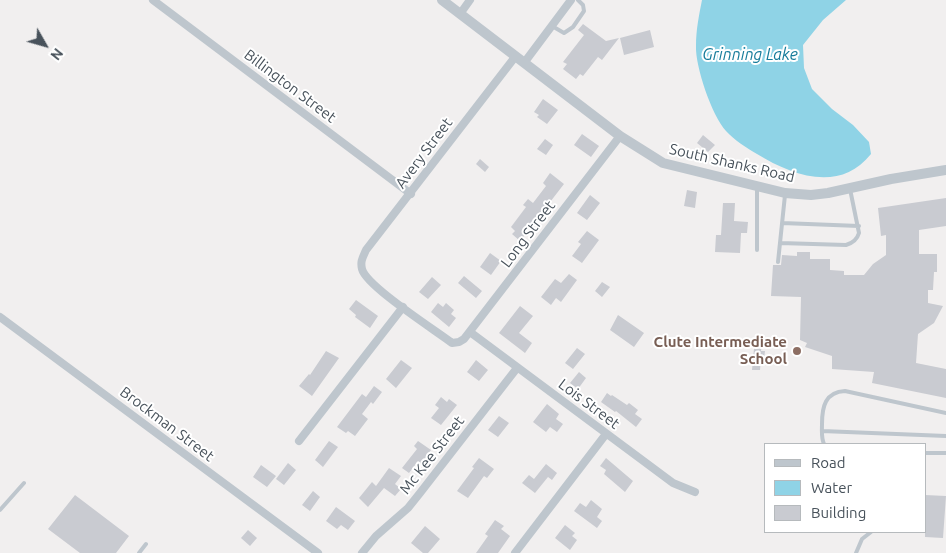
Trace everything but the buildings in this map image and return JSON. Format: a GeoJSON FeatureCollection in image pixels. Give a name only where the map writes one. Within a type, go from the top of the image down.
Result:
{"type":"FeatureCollection","features":[{"type":"Feature","properties":{"kind":"street","name":"South Shanks Road"},"geometry":{"type":"LineString","coordinates":[[442,0],[620,136],[663,164],[785,193],[810,195],[946,170]]}},
{"type":"Feature","properties":{"kind":"street"},"geometry":{"type":"LineString","coordinates":[[460,14],[470,0]]}},
{"type":"Feature","properties":{"kind":"street","name":"Avery Street"},"geometry":{"type":"LineString","coordinates":[[403,307],[368,279],[362,268],[361,260],[366,250],[520,60],[552,26],[571,0]]}},
{"type":"Feature","properties":{"kind":"street","name":"Billington Street"},"geometry":{"type":"LineString","coordinates":[[155,1],[411,194]]}},
{"type":"Feature","properties":{"kind":"street","name":"Long Street"},"geometry":{"type":"LineString","coordinates":[[403,307],[452,342],[459,342],[470,332],[620,136]]}},
{"type":"Feature","properties":{"kind":"street"},"geometry":{"type":"LineString","coordinates":[[299,441],[403,307]]}},
{"type":"Feature","properties":{"kind":"street","name":"Brockman Street"},"geometry":{"type":"LineString","coordinates":[[0,317],[318,553]]}},
{"type":"Feature","properties":{"kind":"street","name":"Lois Street"},"geometry":{"type":"LineString","coordinates":[[470,332],[673,483],[696,492]]}},
{"type":"Feature","properties":{"kind":"street","name":"Mc Kee Street"},"geometry":{"type":"LineString","coordinates":[[362,553],[376,536],[408,508],[420,494],[517,368]]}},
{"type":"Feature","properties":{"kind":"street"},"geometry":{"type":"LineString","coordinates":[[515,553],[606,434]]}},
{"type":"Feature","properties":{"kind":"lane"},"geometry":{"type":"LineString","coordinates":[[552,26],[564,33],[573,27],[584,11],[584,5],[578,0]]}},
{"type":"Feature","properties":{"kind":"lane"},"geometry":{"type":"LineString","coordinates":[[757,186],[757,250]]}},
{"type":"Feature","properties":{"kind":"lane"},"geometry":{"type":"LineString","coordinates":[[780,243],[846,246],[851,244],[860,233],[850,189]]}},
{"type":"Feature","properties":{"kind":"lane"},"geometry":{"type":"LineString","coordinates":[[778,262],[785,193]]}},
{"type":"Feature","properties":{"kind":"lane"},"geometry":{"type":"LineString","coordinates":[[782,223],[859,226]]}},
{"type":"Feature","properties":{"kind":"lane"},"geometry":{"type":"LineString","coordinates":[[824,443],[821,437],[822,409],[825,402],[838,391],[946,412]]}},
{"type":"Feature","properties":{"kind":"lane"},"geometry":{"type":"LineString","coordinates":[[822,431],[946,436]]}},
{"type":"Feature","properties":{"kind":"lane"},"geometry":{"type":"LineString","coordinates":[[926,453],[946,453]]}},
{"type":"Feature","properties":{"kind":"lane"},"geometry":{"type":"LineString","coordinates":[[0,510],[24,483]]}},
{"type":"Feature","properties":{"kind":"lane"},"geometry":{"type":"LineString","coordinates":[[856,553],[862,539],[870,533]]}},
{"type":"Feature","properties":{"kind":"lane"},"geometry":{"type":"LineString","coordinates":[[139,553],[146,544]]}},
{"type":"Feature","properties":{"kind":"water","name":"Grinning Lake"},"geometry":{"type":"Polygon","coordinates":[[[702,0],[846,0],[823,20],[803,45],[804,68],[812,89],[832,109],[853,125],[869,142],[871,154],[859,166],[845,174],[831,177],[816,177],[786,169],[771,162],[729,134],[715,114],[698,66],[696,40],[702,0]]]}},
{"type":"Feature","properties":{"kind":"place","name":"Clute Intermediate School"},"geometry":{"type":"Point","coordinates":[797,351]}}]}
